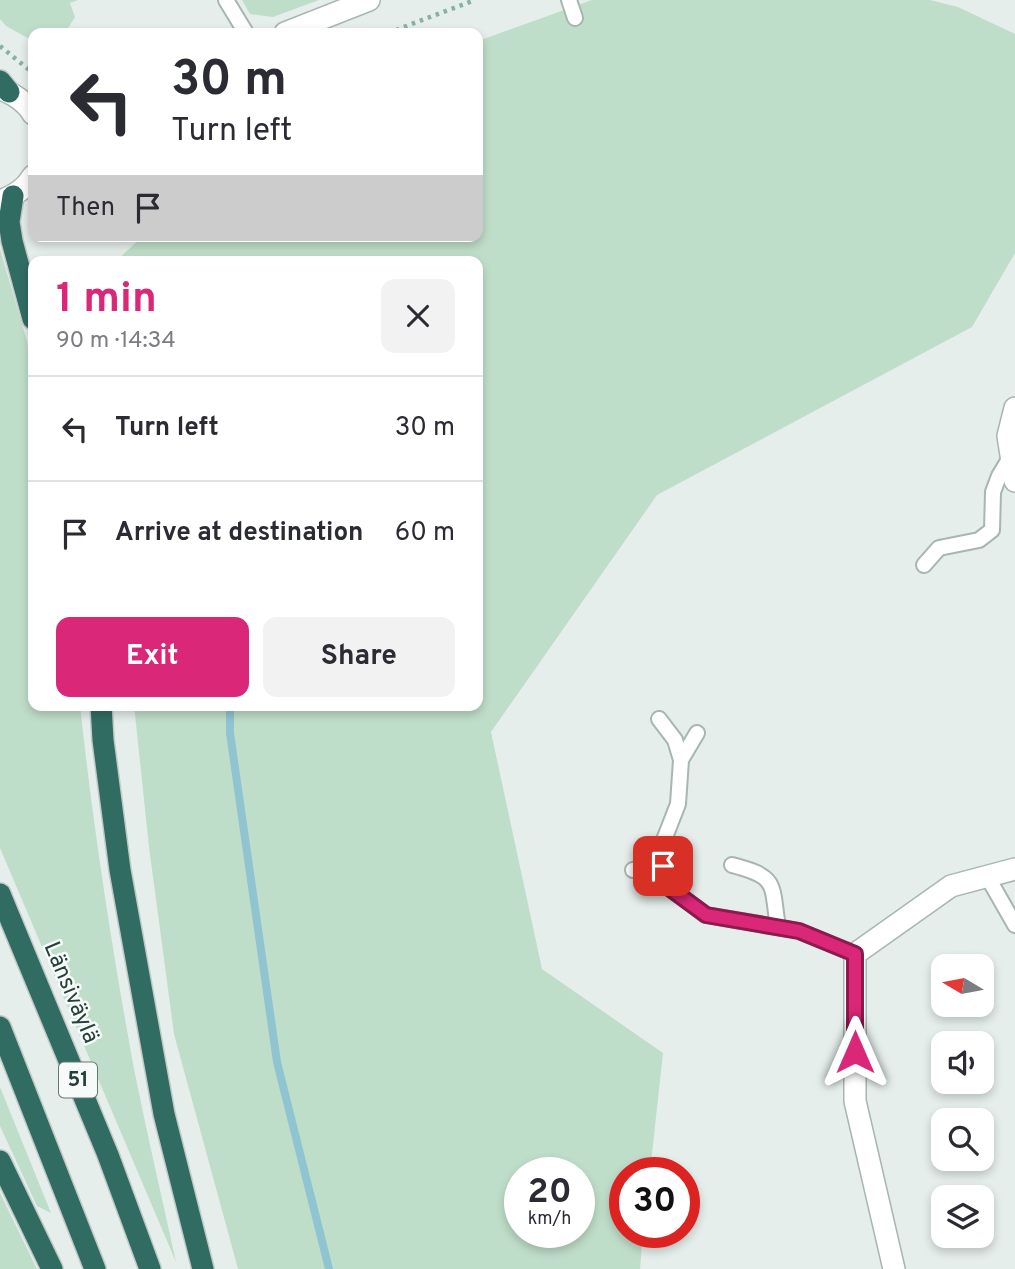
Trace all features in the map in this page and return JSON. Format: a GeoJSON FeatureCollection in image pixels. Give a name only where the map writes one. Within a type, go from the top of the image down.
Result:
{"type":"FeatureCollection","features":[{"type":"Feature","properties":{"kind":"highway"},"geometry":{"type":"LineString","coordinates":[[7,199],[12,241],[28,300]]}},
{"type":"Feature","properties":{"kind":"highway"},"geometry":{"type":"LineString","coordinates":[[101,711],[120,870],[164,1114],[203,1269]]}},
{"type":"Feature","properties":{"kind":"highway","name":"Länsiväylä"},"geometry":{"type":"LineString","coordinates":[[0,894],[108,1155],[150,1269]]}},
{"type":"Feature","properties":{"kind":"highway","name":"51"},"geometry":{"type":"LineString","coordinates":[[0,1027],[95,1269]]}},
{"type":"Feature","properties":{"kind":"highway"},"geometry":{"type":"LineString","coordinates":[[0,1161],[52,1269]]}},
{"type":"Feature","properties":{"kind":"street"},"geometry":{"type":"LineString","coordinates":[[298,28],[369,0]]}},
{"type":"Feature","properties":{"kind":"street"},"geometry":{"type":"LineString","coordinates":[[3,87],[28,107]]}},
{"type":"Feature","properties":{"kind":"street"},"geometry":{"type":"LineString","coordinates":[[7,199],[28,184]]}},
{"type":"Feature","properties":{"kind":"street"},"geometry":{"type":"LineString","coordinates":[[1015,408],[1008,436],[1015,481]]}},
{"type":"Feature","properties":{"kind":"street"},"geometry":{"type":"LineString","coordinates":[[894,1269],[855,1101],[855,954],[951,886],[1015,869]]}},
{"type":"Feature","properties":{"kind":"lane"},"geometry":{"type":"LineString","coordinates":[[226,0],[243,28]]}},
{"type":"Feature","properties":{"kind":"lane"},"geometry":{"type":"LineString","coordinates":[[569,0],[575,19]]}},
{"type":"Feature","properties":{"kind":"lane"},"geometry":{"type":"LineString","coordinates":[[924,565],[939,548],[979,540],[992,530],[993,492],[1011,456]]}},
{"type":"Feature","properties":{"kind":"lane"},"geometry":{"type":"LineString","coordinates":[[659,719],[675,740],[681,760],[678,804],[662,845],[668,887],[706,915],[799,931],[855,954]]}},
{"type":"Feature","properties":{"kind":"lane"},"geometry":{"type":"LineString","coordinates":[[681,760],[697,733]]}},
{"type":"Feature","properties":{"kind":"lane"},"geometry":{"type":"LineString","coordinates":[[732,865],[764,876],[772,887],[778,927]]}},
{"type":"Feature","properties":{"kind":"lane"},"geometry":{"type":"LineString","coordinates":[[633,870],[663,866]]}},
{"type":"Feature","properties":{"kind":"lane"},"geometry":{"type":"LineString","coordinates":[[987,876],[1015,925]]}},
{"type":"Feature","properties":{"kind":"path"},"geometry":{"type":"LineString","coordinates":[[401,28],[475,0]]}},
{"type":"Feature","properties":{"kind":"path"},"geometry":{"type":"LineString","coordinates":[[0,46],[28,69]]}},
{"type":"Feature","properties":{"kind":"green space"},"geometry":{"type":"Polygon","coordinates":[[[0,0],[78,0],[70,3],[75,17],[68,28],[28,28],[28,38],[6,26],[0,19],[0,0]]]}},
{"type":"Feature","properties":{"kind":"green space"},"geometry":{"type":"Polygon","coordinates":[[[242,0],[319,0],[273,17],[250,14],[242,0]]]}},
{"type":"Feature","properties":{"kind":"green space"},"geometry":{"type":"Polygon","coordinates":[[[592,0],[930,0],[958,7],[1015,34],[1015,253],[972,327],[657,495],[491,732],[542,969],[663,1053],[652,1157],[609,1157],[609,1248],[642,1248],[640,1269],[238,1269],[174,1034],[149,847],[135,711],[483,711],[483,256],[121,256],[137,242],[483,242],[483,39],[592,0]]]}},
{"type":"Feature","properties":{"kind":"green space"},"geometry":{"type":"Polygon","coordinates":[[[0,249],[28,346],[28,711],[81,711],[97,842],[126,1024],[176,1262],[0,848],[0,249]]]}},
{"type":"Feature","properties":{"kind":"green space"},"geometry":{"type":"Polygon","coordinates":[[[0,1087],[51,1213],[37,1206],[0,1126],[0,1087]]]}},
{"type":"Feature","properties":{"kind":"green space"},"geometry":{"type":"Polygon","coordinates":[[[0,1193],[37,1269],[0,1269],[0,1193]]]}},
{"type":"Feature","properties":{"kind":"waterway"},"geometry":{"type":"LineString","coordinates":[[230,711],[230,733],[277,1062],[329,1269]]}},
{"type":"Feature","properties":{"kind":"route"},"geometry":{"type":"LineString","coordinates":[[663,866],[668,887],[706,915],[799,931],[855,954],[855,1052]]}}]}
